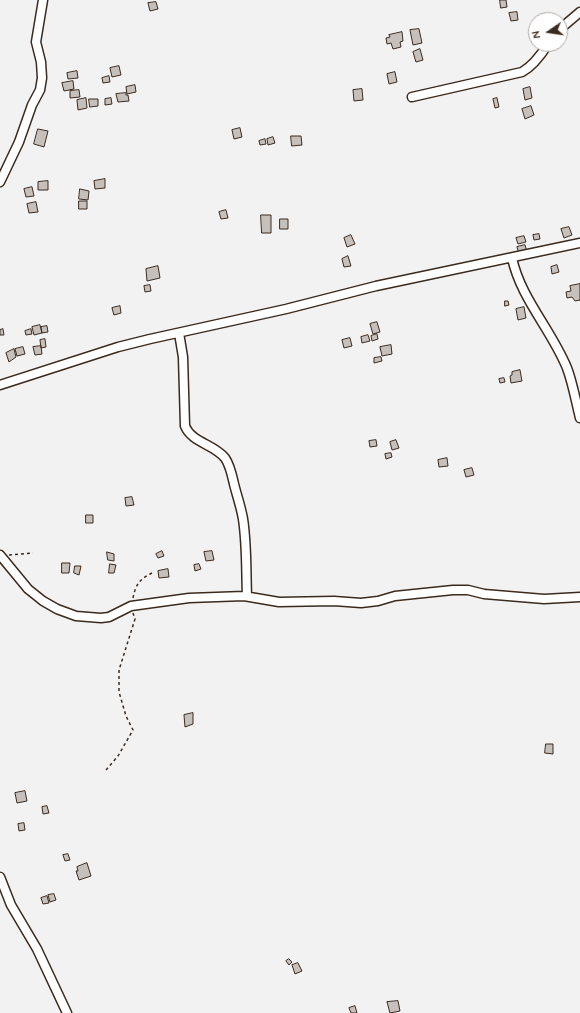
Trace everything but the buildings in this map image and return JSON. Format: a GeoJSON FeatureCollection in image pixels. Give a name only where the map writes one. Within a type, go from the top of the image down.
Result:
{"type":"FeatureCollection","features":[{"type":"Feature","properties":{"kind":"street"},"geometry":{"type":"LineString","coordinates":[[0,182],[19,142],[32,105],[40,90],[42,78],[41,62],[36,42],[43,0]]}},
{"type":"Feature","properties":{"kind":"street"},"geometry":{"type":"LineString","coordinates":[[568,22],[580,12]]}},
{"type":"Feature","properties":{"kind":"street"},"geometry":{"type":"LineString","coordinates":[[412,97],[522,72],[529,69],[542,52]]}},
{"type":"Feature","properties":{"kind":"street"},"geometry":{"type":"LineString","coordinates":[[0,385],[118,347],[286,309],[376,286],[580,243]]}},
{"type":"Feature","properties":{"kind":"street"},"geometry":{"type":"LineString","coordinates":[[512,258],[517,277],[523,291],[567,368],[580,418]]}},
{"type":"Feature","properties":{"kind":"street"},"geometry":{"type":"LineString","coordinates":[[179,333],[183,357],[185,426],[187,431],[193,437],[212,447],[222,455],[229,465],[243,520],[247,596]]}},
{"type":"Feature","properties":{"kind":"street"},"geometry":{"type":"LineString","coordinates":[[1,556],[28,589],[43,601],[76,616],[102,618],[131,606],[189,598],[247,596],[279,602],[334,601],[361,603],[378,601],[395,596],[453,590],[468,590],[484,594],[544,599],[580,597]]}},
{"type":"Feature","properties":{"kind":"street"},"geometry":{"type":"LineString","coordinates":[[0,877],[11,905],[37,949],[67,1013]]}},
{"type":"Feature","properties":{"kind":"path"},"geometry":{"type":"LineString","coordinates":[[1,556],[33,553]]}},
{"type":"Feature","properties":{"kind":"path"},"geometry":{"type":"LineString","coordinates":[[106,770],[118,756],[132,730],[126,716],[120,692],[119,670],[134,619],[131,606],[135,587],[143,577],[154,572]]}}]}
